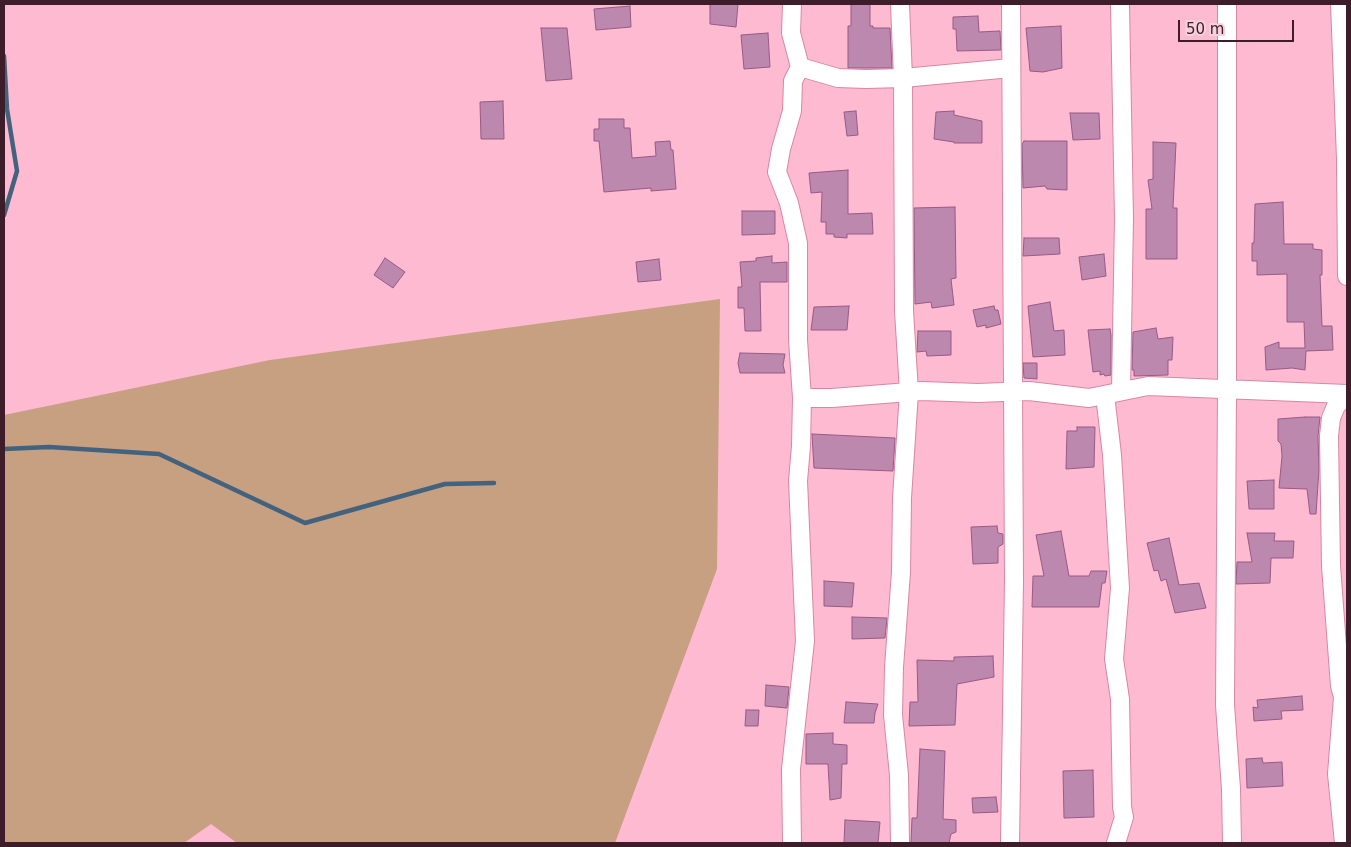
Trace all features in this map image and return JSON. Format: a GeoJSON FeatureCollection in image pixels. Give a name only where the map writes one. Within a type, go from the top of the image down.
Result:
{"type":"FeatureCollection","features":[{"type":"Feature","properties":{"kind":"street"},"geometry":{"type":"LineString","coordinates":[[792,4],[791,33],[800,67],[793,81],[792,111],[781,149],[777,172],[789,203],[798,243],[798,340],[802,398],[798,481],[804,640],[791,769],[792,843]]}},
{"type":"Feature","properties":{"kind":"street"},"geometry":{"type":"LineString","coordinates":[[900,4],[903,78],[904,311],[909,392],[902,498],[901,572],[893,706],[899,775],[900,843]]}},
{"type":"Feature","properties":{"kind":"street"},"geometry":{"type":"LineString","coordinates":[[1010,843],[1014,580],[1011,4]]}},
{"type":"Feature","properties":{"kind":"street"},"geometry":{"type":"LineString","coordinates":[[1116,843],[1124,817],[1122,807],[1120,699],[1114,659],[1120,588],[1112,455],[1113,393],[1124,218],[1120,4]]}},
{"type":"Feature","properties":{"kind":"street"},"geometry":{"type":"LineString","coordinates":[[1227,4],[1228,391],[1225,705],[1232,843]]}},
{"type":"Feature","properties":{"kind":"street"},"geometry":{"type":"LineString","coordinates":[[1340,4],[1346,159],[1347,276]]}},
{"type":"Feature","properties":{"kind":"street"},"geometry":{"type":"LineString","coordinates":[[800,67],[838,78],[903,78],[1011,68]]}},
{"type":"Feature","properties":{"kind":"street"},"geometry":{"type":"LineString","coordinates":[[802,398],[832,398],[922,391],[978,394],[1029,390],[1089,398],[1148,386],[1347,395]]}},
{"type":"Feature","properties":{"kind":"street"},"geometry":{"type":"LineString","coordinates":[[1344,843],[1337,774],[1345,697],[1339,671],[1331,566],[1329,436],[1331,418],[1336,406],[1347,395]]}},
{"type":"Feature","properties":{"kind":"shaded area"},"geometry":{"type":"Polygon","coordinates":[[[720,299],[717,569],[615,843],[237,843],[211,824],[184,843],[4,843],[4,415],[270,360],[720,299]]]}},
{"type":"Feature","properties":{"kind":"building"},"geometry":{"type":"Polygon","coordinates":[[[710,4],[738,4],[736,27],[710,24],[710,4]]]}},
{"type":"Feature","properties":{"kind":"building"},"geometry":{"type":"Polygon","coordinates":[[[851,4],[870,4],[870,26],[873,26],[873,28],[890,28],[892,68],[848,68],[848,26],[851,26],[851,4]]]}},
{"type":"Feature","properties":{"kind":"building"},"geometry":{"type":"Polygon","coordinates":[[[630,6],[631,27],[596,30],[594,9],[630,6]]]}},
{"type":"Feature","properties":{"kind":"building"},"geometry":{"type":"Polygon","coordinates":[[[978,16],[979,32],[1000,31],[1001,50],[957,51],[956,29],[953,29],[953,17],[978,16]]]}},
{"type":"Feature","properties":{"kind":"building"},"geometry":{"type":"Polygon","coordinates":[[[1061,26],[1062,68],[1043,72],[1030,71],[1026,28],[1061,26]]]}},
{"type":"Feature","properties":{"kind":"building"},"geometry":{"type":"Polygon","coordinates":[[[541,28],[567,28],[572,79],[546,81],[541,28]]]}},
{"type":"Feature","properties":{"kind":"building"},"geometry":{"type":"Polygon","coordinates":[[[768,33],[770,67],[744,69],[741,35],[768,33]]]}},
{"type":"Feature","properties":{"kind":"building"},"geometry":{"type":"Polygon","coordinates":[[[503,101],[504,139],[481,139],[480,102],[503,101]]]}},
{"type":"Feature","properties":{"kind":"building"},"geometry":{"type":"Polygon","coordinates":[[[856,111],[858,135],[847,136],[844,112],[856,111]]]}},
{"type":"Feature","properties":{"kind":"building"},"geometry":{"type":"Polygon","coordinates":[[[954,111],[954,115],[982,121],[982,143],[954,143],[934,139],[936,112],[954,111]]]}},
{"type":"Feature","properties":{"kind":"building"},"geometry":{"type":"Polygon","coordinates":[[[1070,113],[1099,113],[1100,139],[1073,140],[1070,113]]]}},
{"type":"Feature","properties":{"kind":"building"},"geometry":{"type":"Polygon","coordinates":[[[599,119],[624,119],[624,128],[630,128],[632,158],[656,156],[655,142],[670,141],[671,150],[673,150],[676,189],[651,191],[651,188],[604,192],[599,141],[594,141],[594,129],[599,129],[599,119]]]}},
{"type":"Feature","properties":{"kind":"building"},"geometry":{"type":"Polygon","coordinates":[[[1024,141],[1067,141],[1067,190],[1047,189],[1045,186],[1023,188],[1022,144],[1024,141]]]}},
{"type":"Feature","properties":{"kind":"building"},"geometry":{"type":"Polygon","coordinates":[[[1153,142],[1176,143],[1173,208],[1177,208],[1177,259],[1146,259],[1146,209],[1152,209],[1148,180],[1153,179],[1153,142]]]}},
{"type":"Feature","properties":{"kind":"building"},"geometry":{"type":"Polygon","coordinates":[[[848,170],[848,214],[872,213],[873,234],[847,234],[847,238],[834,237],[834,234],[826,234],[826,222],[821,222],[822,192],[811,193],[809,173],[848,170]]]}},
{"type":"Feature","properties":{"kind":"building"},"geometry":{"type":"Polygon","coordinates":[[[1283,202],[1284,244],[1313,244],[1313,249],[1322,250],[1322,275],[1320,275],[1322,326],[1332,326],[1333,350],[1306,351],[1305,370],[1292,368],[1266,370],[1265,347],[1279,342],[1279,348],[1305,348],[1304,322],[1287,322],[1287,274],[1257,275],[1257,261],[1252,261],[1255,204],[1283,202]]]}},
{"type":"Feature","properties":{"kind":"building"},"geometry":{"type":"Polygon","coordinates":[[[955,207],[956,278],[951,279],[954,305],[932,308],[931,302],[915,304],[914,208],[955,207]]]}},
{"type":"Feature","properties":{"kind":"building"},"geometry":{"type":"Polygon","coordinates":[[[742,211],[775,211],[775,234],[742,235],[742,211]]]}},
{"type":"Feature","properties":{"kind":"building"},"geometry":{"type":"Polygon","coordinates":[[[1024,238],[1059,238],[1060,254],[1023,256],[1024,238]]]}},
{"type":"Feature","properties":{"kind":"building"},"geometry":{"type":"Polygon","coordinates":[[[1104,254],[1106,276],[1082,280],[1079,257],[1104,254]]]}},
{"type":"Feature","properties":{"kind":"building"},"geometry":{"type":"Polygon","coordinates":[[[772,256],[772,263],[787,262],[787,282],[760,282],[761,331],[745,331],[744,308],[738,308],[738,287],[742,287],[740,262],[756,261],[756,258],[772,256]]]}},
{"type":"Feature","properties":{"kind":"building"},"geometry":{"type":"Polygon","coordinates":[[[385,258],[405,272],[393,288],[374,275],[385,258]]]}},
{"type":"Feature","properties":{"kind":"building"},"geometry":{"type":"Polygon","coordinates":[[[659,259],[661,280],[638,282],[636,262],[659,259]]]}},
{"type":"Feature","properties":{"kind":"building"},"geometry":{"type":"Polygon","coordinates":[[[1050,302],[1054,331],[1064,330],[1065,355],[1033,357],[1028,306],[1050,302]]]}},
{"type":"Feature","properties":{"kind":"building"},"geometry":{"type":"Polygon","coordinates":[[[849,306],[847,330],[811,330],[814,307],[849,306]]]}},
{"type":"Feature","properties":{"kind":"building"},"geometry":{"type":"Polygon","coordinates":[[[994,306],[995,310],[998,310],[1001,324],[986,328],[986,325],[977,327],[973,310],[994,306]]]}},
{"type":"Feature","properties":{"kind":"building"},"geometry":{"type":"Polygon","coordinates":[[[1156,328],[1158,339],[1173,337],[1172,360],[1168,360],[1168,375],[1134,376],[1134,370],[1132,370],[1133,332],[1156,328]]]}},
{"type":"Feature","properties":{"kind":"building"},"geometry":{"type":"Polygon","coordinates":[[[1110,329],[1111,375],[1105,376],[1104,374],[1100,375],[1100,371],[1093,372],[1088,330],[1110,329]]]}},
{"type":"Feature","properties":{"kind":"building"},"geometry":{"type":"Polygon","coordinates":[[[918,331],[951,331],[951,355],[927,356],[926,351],[917,352],[918,331]]]}},
{"type":"Feature","properties":{"kind":"building"},"geometry":{"type":"Polygon","coordinates":[[[740,353],[785,354],[783,365],[785,373],[740,373],[738,363],[740,353]]]}},
{"type":"Feature","properties":{"kind":"building"},"geometry":{"type":"Polygon","coordinates":[[[1023,363],[1037,363],[1037,379],[1024,378],[1023,363]]]}},
{"type":"Feature","properties":{"kind":"building"},"geometry":{"type":"Polygon","coordinates":[[[1320,417],[1316,514],[1310,514],[1307,489],[1279,488],[1282,456],[1281,444],[1278,441],[1278,419],[1320,417]]]}},
{"type":"Feature","properties":{"kind":"building"},"geometry":{"type":"Polygon","coordinates":[[[1077,427],[1095,427],[1094,467],[1066,469],[1067,431],[1077,431],[1077,427]]]}},
{"type":"Feature","properties":{"kind":"building"},"geometry":{"type":"Polygon","coordinates":[[[812,434],[895,438],[893,471],[814,468],[812,434]]]}},
{"type":"Feature","properties":{"kind":"building"},"geometry":{"type":"Polygon","coordinates":[[[1274,480],[1274,509],[1249,509],[1247,481],[1274,480]]]}},
{"type":"Feature","properties":{"kind":"building"},"geometry":{"type":"Polygon","coordinates":[[[997,526],[998,533],[1003,534],[1003,544],[998,547],[998,563],[973,564],[971,527],[997,526]]]}},
{"type":"Feature","properties":{"kind":"building"},"geometry":{"type":"Polygon","coordinates":[[[1061,531],[1069,576],[1089,576],[1091,571],[1107,571],[1105,583],[1102,583],[1099,607],[1032,607],[1033,576],[1044,576],[1036,535],[1061,531]]]}},
{"type":"Feature","properties":{"kind":"building"},"geometry":{"type":"Polygon","coordinates":[[[1247,533],[1275,533],[1274,541],[1294,541],[1293,558],[1271,558],[1270,583],[1236,584],[1237,562],[1252,562],[1247,533]]]}},
{"type":"Feature","properties":{"kind":"building"},"geometry":{"type":"Polygon","coordinates":[[[1169,538],[1179,585],[1199,583],[1206,608],[1175,613],[1166,579],[1161,581],[1158,570],[1154,571],[1147,543],[1169,538]]]}},
{"type":"Feature","properties":{"kind":"building"},"geometry":{"type":"Polygon","coordinates":[[[824,581],[854,583],[852,607],[824,606],[824,581]]]}},
{"type":"Feature","properties":{"kind":"building"},"geometry":{"type":"Polygon","coordinates":[[[852,617],[887,618],[885,638],[852,639],[852,617]]]}},
{"type":"Feature","properties":{"kind":"building"},"geometry":{"type":"Polygon","coordinates":[[[993,656],[994,677],[957,684],[955,725],[909,726],[910,702],[918,702],[917,660],[954,661],[954,657],[993,656]]]}},
{"type":"Feature","properties":{"kind":"building"},"geometry":{"type":"Polygon","coordinates":[[[766,685],[789,687],[787,708],[765,706],[766,685]]]}},
{"type":"Feature","properties":{"kind":"building"},"geometry":{"type":"Polygon","coordinates":[[[1302,696],[1303,710],[1281,711],[1282,719],[1254,721],[1253,707],[1258,708],[1257,700],[1302,696]]]}},
{"type":"Feature","properties":{"kind":"building"},"geometry":{"type":"Polygon","coordinates":[[[846,702],[878,704],[874,723],[844,723],[846,702]]]}},
{"type":"Feature","properties":{"kind":"building"},"geometry":{"type":"Polygon","coordinates":[[[746,710],[759,710],[758,726],[745,726],[746,710]]]}},
{"type":"Feature","properties":{"kind":"building"},"geometry":{"type":"Polygon","coordinates":[[[833,733],[833,744],[847,745],[847,764],[842,764],[841,798],[830,800],[828,764],[806,764],[806,734],[833,733]]]}},
{"type":"Feature","properties":{"kind":"building"},"geometry":{"type":"Polygon","coordinates":[[[920,749],[945,751],[943,819],[956,820],[956,832],[951,834],[949,843],[911,843],[912,818],[917,818],[920,749]]]}},
{"type":"Feature","properties":{"kind":"building"},"geometry":{"type":"Polygon","coordinates":[[[1262,758],[1263,763],[1282,762],[1283,786],[1247,788],[1246,759],[1262,758]]]}},
{"type":"Feature","properties":{"kind":"building"},"geometry":{"type":"Polygon","coordinates":[[[1093,770],[1094,817],[1064,818],[1063,771],[1093,770]]]}},
{"type":"Feature","properties":{"kind":"building"},"geometry":{"type":"Polygon","coordinates":[[[996,797],[998,812],[973,813],[972,798],[996,797]]]}},
{"type":"Feature","properties":{"kind":"building"},"geometry":{"type":"Polygon","coordinates":[[[845,820],[880,822],[878,843],[844,843],[845,820]]]}},
{"type":"Feature","properties":{"kind":"waterway"},"geometry":{"type":"LineString","coordinates":[[4,56],[7,109],[17,171],[4,215]]}},
{"type":"Feature","properties":{"kind":"waterway"},"geometry":{"type":"LineString","coordinates":[[4,449],[49,447],[159,454],[305,523],[445,484],[494,483]]}}]}
